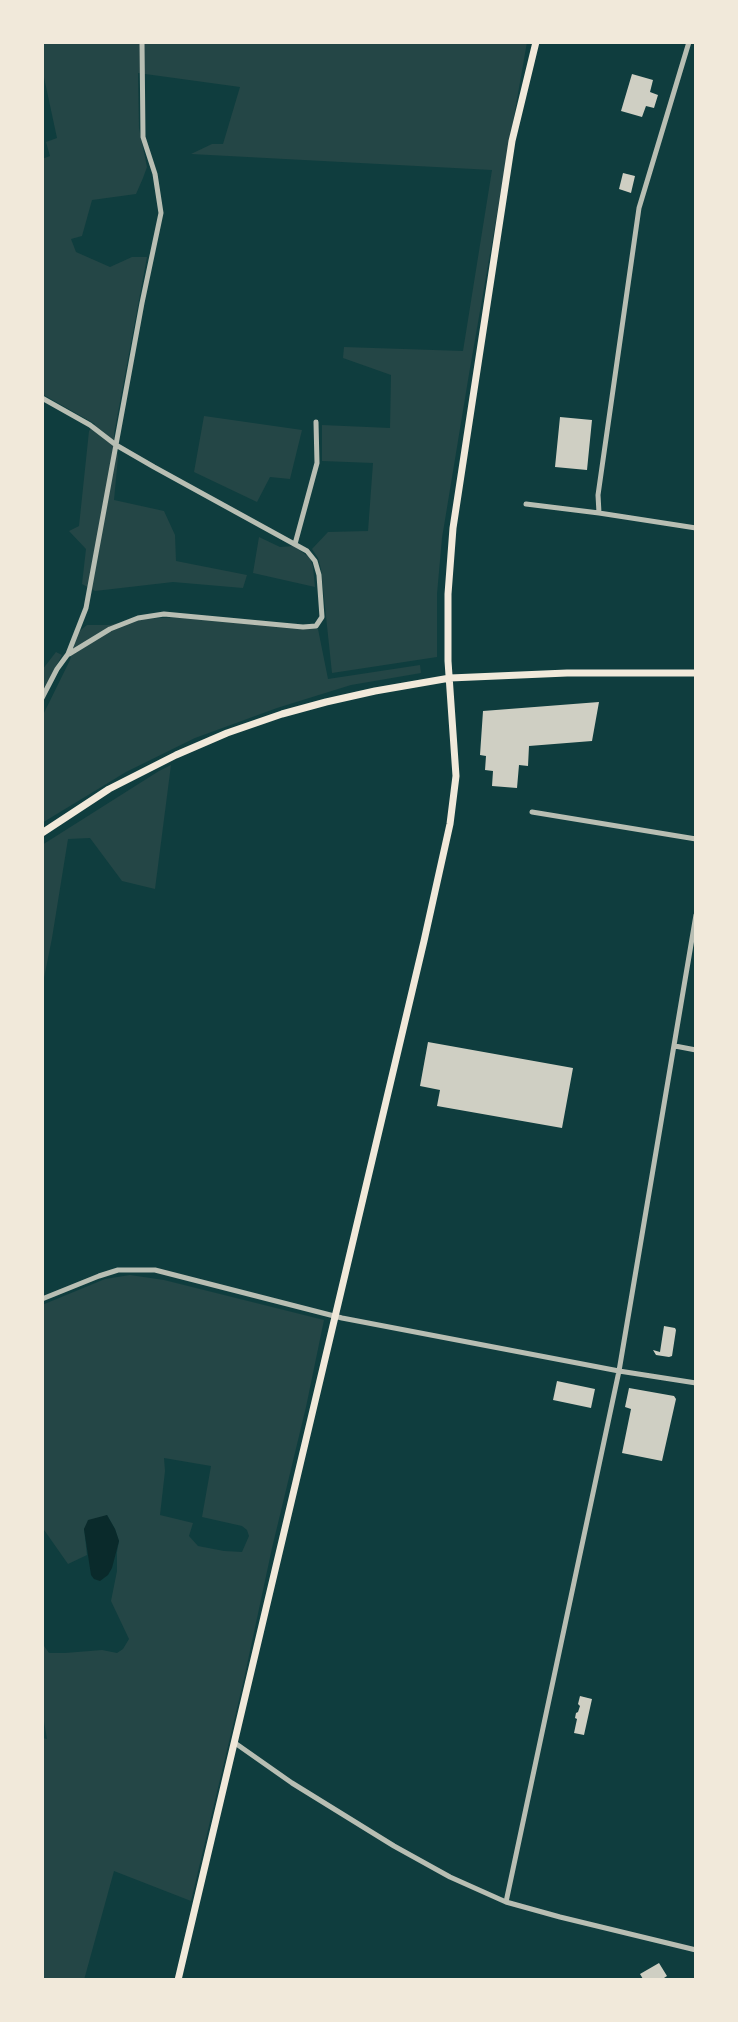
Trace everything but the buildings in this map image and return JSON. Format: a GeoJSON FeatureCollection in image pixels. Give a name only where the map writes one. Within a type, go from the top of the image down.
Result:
{"type":"FeatureCollection","features":[{"type":"Feature","properties":{"kind":"main road"},"geometry":{"type":"LineString","coordinates":[[178,1980],[450,824],[456,776],[448,661],[448,594],[453,528],[512,141],[536,42]]}},
{"type":"Feature","properties":{"kind":"main road"},"geometry":{"type":"LineString","coordinates":[[42,833],[109,789],[176,755],[227,733],[326,702],[450,678],[567,673],[696,673]]}},
{"type":"Feature","properties":{"kind":"street"},"geometry":{"type":"LineString","coordinates":[[42,698],[68,654],[86,608],[161,213],[155,174],[143,137],[142,42]]}},
{"type":"Feature","properties":{"kind":"street"},"geometry":{"type":"LineString","coordinates":[[599,513],[598,495],[639,208],[689,42]]}},
{"type":"Feature","properties":{"kind":"street"},"geometry":{"type":"LineString","coordinates":[[42,398],[154,467],[307,551],[315,561],[319,575],[322,617],[316,626],[164,614],[138,618],[110,629],[68,654]]}},
{"type":"Feature","properties":{"kind":"street"},"geometry":{"type":"LineString","coordinates":[[295,544],[317,463],[316,422]]}},
{"type":"Feature","properties":{"kind":"street"},"geometry":{"type":"LineString","coordinates":[[526,504],[696,528]]}},
{"type":"Feature","properties":{"kind":"street"},"geometry":{"type":"LineString","coordinates":[[532,812],[696,839]]}},
{"type":"Feature","properties":{"kind":"street"},"geometry":{"type":"LineString","coordinates":[[506,1902],[619,1371],[696,915]]}},
{"type":"Feature","properties":{"kind":"street"},"geometry":{"type":"LineString","coordinates":[[675,1046],[696,1050]]}},
{"type":"Feature","properties":{"kind":"street"},"geometry":{"type":"LineString","coordinates":[[42,1299],[107,1273],[155,1270],[335,1317],[696,1383]]}},
{"type":"Feature","properties":{"kind":"street"},"geometry":{"type":"LineString","coordinates":[[235,1743],[292,1783],[450,1877],[506,1902],[696,1950]]}},
{"type":"Feature","properties":{"kind":"shaded area"},"geometry":{"type":"Polygon","coordinates":[[[42,42],[527,42],[442,538],[437,594],[437,657],[332,673],[321,569],[312,549],[328,532],[368,531],[373,463],[322,461],[322,425],[390,428],[391,375],[343,358],[344,347],[463,351],[492,170],[191,154],[212,144],[223,144],[240,87],[138,73],[139,128],[147,167],[143,178],[136,194],[92,200],[82,236],[71,239],[76,252],[110,267],[132,257],[147,257],[114,434],[118,457],[114,500],[164,511],[175,535],[176,561],[247,575],[243,588],[173,582],[95,591],[82,584],[86,549],[69,531],[79,526],[89,431],[95,424],[42,394],[42,159],[50,156],[46,142],[57,138],[42,68],[42,42]]]}},
{"type":"Feature","properties":{"kind":"shaded area"},"geometry":{"type":"Polygon","coordinates":[[[204,416],[302,430],[290,479],[270,477],[257,502],[194,472],[204,416]]]}},
{"type":"Feature","properties":{"kind":"shaded area"},"geometry":{"type":"Polygon","coordinates":[[[259,537],[280,547],[294,546],[310,558],[315,587],[253,573],[259,537]]]}},
{"type":"Feature","properties":{"kind":"shaded area"},"geometry":{"type":"Polygon","coordinates":[[[182,617],[318,629],[328,679],[420,665],[421,673],[351,685],[195,738],[126,772],[42,823],[42,717],[70,660],[77,633],[87,625],[182,617]]]}},
{"type":"Feature","properties":{"kind":"shaded area"},"geometry":{"type":"Polygon","coordinates":[[[56,652],[62,655],[42,693],[42,670],[56,652]]]}},
{"type":"Feature","properties":{"kind":"shaded area"},"geometry":{"type":"Polygon","coordinates":[[[171,765],[155,889],[122,881],[90,838],[68,839],[42,988],[42,845],[171,765]]]}},
{"type":"Feature","properties":{"kind":"shaded area"},"geometry":{"type":"Polygon","coordinates":[[[130,1275],[164,1280],[324,1320],[191,1901],[114,1871],[84,1980],[42,1980],[42,1738],[47,1739],[42,1710],[42,1643],[49,1653],[102,1650],[117,1653],[129,1639],[111,1601],[119,1541],[107,1515],[84,1529],[87,1555],[68,1564],[42,1527],[42,1305],[105,1279],[130,1275]],[[164,1458],[160,1515],[193,1523],[189,1536],[198,1546],[242,1552],[249,1536],[247,1530],[242,1526],[202,1517],[211,1466],[164,1458]]]}},
{"type":"Feature","properties":{"kind":"shaded area"},"geometry":{"type":"Polygon","coordinates":[[[107,1515],[119,1541],[112,1568],[100,1581],[91,1575],[84,1529],[88,1520],[107,1515]]]}}]}
